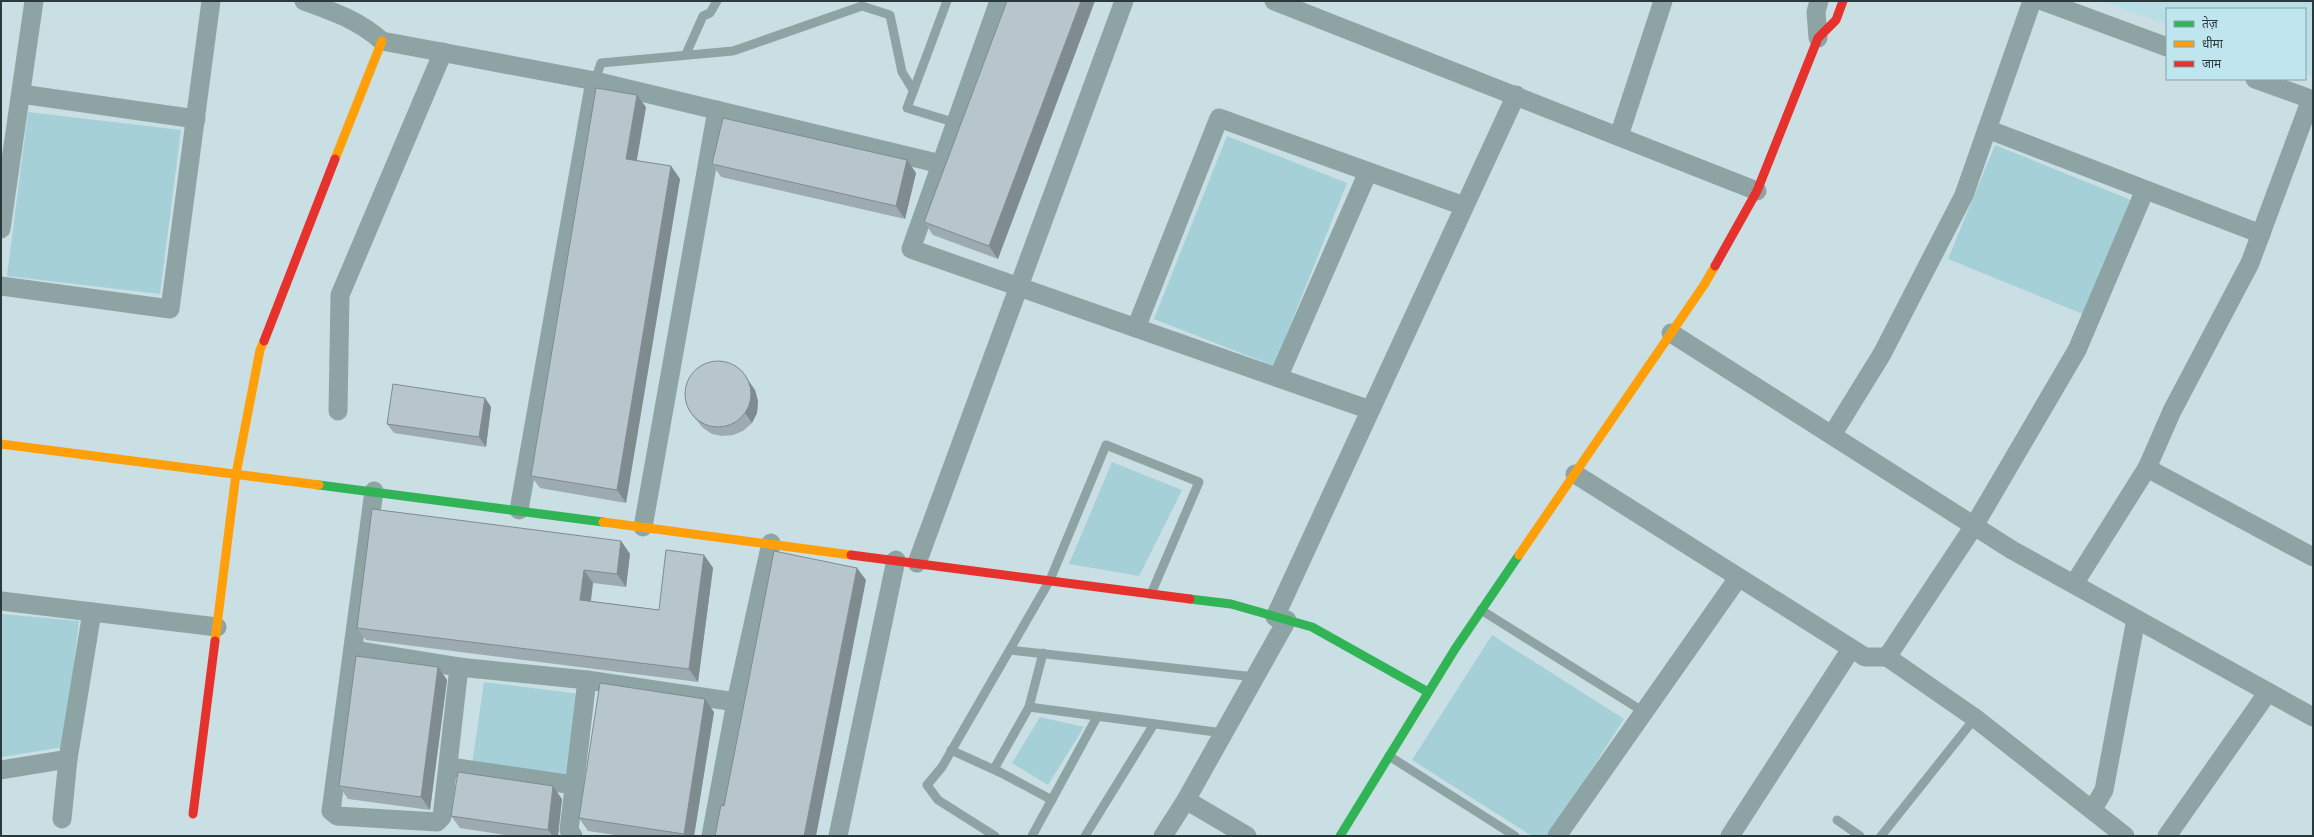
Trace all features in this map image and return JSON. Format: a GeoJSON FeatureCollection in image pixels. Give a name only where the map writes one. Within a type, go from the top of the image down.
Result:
{"type":"FeatureCollection","features":[{"type":"Feature","properties":{"kind":"street"},"geometry":{"type":"LineString","coordinates":[[1,230],[34,1]]}},
{"type":"Feature","properties":{"kind":"street"},"geometry":{"type":"LineString","coordinates":[[1,286],[170,309],[211,1]]}},
{"type":"Feature","properties":{"kind":"street"},"geometry":{"type":"LineString","coordinates":[[304,1],[346,8],[382,41],[595,80],[941,164]]}},
{"type":"Feature","properties":{"kind":"street"},"geometry":{"type":"LineString","coordinates":[[999,1],[911,249],[1370,410]]}},
{"type":"Feature","properties":{"kind":"street"},"geometry":{"type":"LineString","coordinates":[[917,563],[1124,1]]}},
{"type":"Feature","properties":{"kind":"street"},"geometry":{"type":"LineString","coordinates":[[1274,1],[1757,191]]}},
{"type":"Feature","properties":{"kind":"street"},"geometry":{"type":"LineString","coordinates":[[1620,136],[1662,1]]}},
{"type":"Feature","properties":{"kind":"street"},"geometry":{"type":"LineString","coordinates":[[1818,38],[1816,12],[1819,1]]}},
{"type":"Feature","properties":{"kind":"street"},"geometry":{"type":"LineString","coordinates":[[1340,836],[1428,692],[1481,610],[1704,285],[1757,191],[1818,38],[1836,20],[1843,1]]}},
{"type":"Feature","properties":{"kind":"street"},"geometry":{"type":"LineString","coordinates":[[1832,435],[1882,354],[1957,208],[1987,129],[2032,1]]}},
{"type":"Feature","properties":{"kind":"street"},"geometry":{"type":"LineString","coordinates":[[2042,1],[2166,47]]}},
{"type":"Feature","properties":{"kind":"street"},"geometry":{"type":"LineString","coordinates":[[193,814],[236,474],[260,350],[382,41]]}},
{"type":"Feature","properties":{"kind":"street"},"geometry":{"type":"LineString","coordinates":[[338,411],[340,295],[443,52]]}},
{"type":"Feature","properties":{"kind":"street"},"geometry":{"type":"LineString","coordinates":[[519,510],[595,80]]}},
{"type":"Feature","properties":{"kind":"street"},"geometry":{"type":"LineString","coordinates":[[2074,584],[2147,468],[2172,411],[2250,263],[2312,100],[2258,80]]}},
{"type":"Feature","properties":{"kind":"street"},"geometry":{"type":"LineString","coordinates":[[21,94],[196,119]]}},
{"type":"Feature","properties":{"kind":"street"},"geometry":{"type":"LineString","coordinates":[[1163,836],[1186,800],[1255,677],[1370,410],[1516,95]]}},
{"type":"Feature","properties":{"kind":"street"},"geometry":{"type":"LineString","coordinates":[[643,526],[717,110]]}},
{"type":"Feature","properties":{"kind":"street"},"geometry":{"type":"LineString","coordinates":[[1136,328],[1219,118],[1464,206]]}},
{"type":"Feature","properties":{"kind":"street"},"geometry":{"type":"LineString","coordinates":[[1987,129],[2261,234]]}},
{"type":"Feature","properties":{"kind":"street"},"geometry":{"type":"LineString","coordinates":[[1278,378],[1368,172]]}},
{"type":"Feature","properties":{"kind":"street"},"geometry":{"type":"LineString","coordinates":[[1888,657],[1974,526],[2077,350],[2145,190]]}},
{"type":"Feature","properties":{"kind":"street"},"geometry":{"type":"LineString","coordinates":[[1671,333],[2012,550],[2313,717]]}},
{"type":"Feature","properties":{"kind":"street"},"geometry":{"type":"LineString","coordinates":[[1,444],[374,491],[1231,604],[1312,627],[1428,692]]}},
{"type":"Feature","properties":{"kind":"street"},"geometry":{"type":"LineString","coordinates":[[2147,468],[2313,557]]}},
{"type":"Feature","properties":{"kind":"street"},"geometry":{"type":"LineString","coordinates":[[1575,474],[1851,649],[1865,657],[1888,657],[1975,718],[2093,809],[2125,836]]}},
{"type":"Feature","properties":{"kind":"street"},"geometry":{"type":"LineString","coordinates":[[374,491],[331,811],[337,816],[437,822],[442,817],[450,767],[459,667]]}},
{"type":"Feature","properties":{"kind":"street"},"geometry":{"type":"LineString","coordinates":[[711,836],[736,702],[771,543]]}},
{"type":"Feature","properties":{"kind":"street"},"geometry":{"type":"LineString","coordinates":[[838,836],[896,560]]}},
{"type":"Feature","properties":{"kind":"street"},"geometry":{"type":"LineString","coordinates":[[1557,836],[1738,578]]}},
{"type":"Feature","properties":{"kind":"street"},"geometry":{"type":"LineString","coordinates":[[1,601],[217,627]]}},
{"type":"Feature","properties":{"kind":"street"},"geometry":{"type":"LineString","coordinates":[[62,819],[68,759],[92,612]]}},
{"type":"Feature","properties":{"kind":"street"},"geometry":{"type":"LineString","coordinates":[[2093,809],[2104,790],[2136,619]]}},
{"type":"Feature","properties":{"kind":"street"},"geometry":{"type":"LineString","coordinates":[[1730,836],[1851,649]]}},
{"type":"Feature","properties":{"kind":"street"},"geometry":{"type":"LineString","coordinates":[[352,650],[459,667],[587,680],[736,702]]}},
{"type":"Feature","properties":{"kind":"street"},"geometry":{"type":"LineString","coordinates":[[573,836],[569,830],[587,680]]}},
{"type":"Feature","properties":{"kind":"street"},"geometry":{"type":"LineString","coordinates":[[2167,836],[2268,692]]}},
{"type":"Feature","properties":{"kind":"street"},"geometry":{"type":"LineString","coordinates":[[1,770],[68,759]]}},
{"type":"Feature","properties":{"kind":"street"},"geometry":{"type":"LineString","coordinates":[[450,767],[574,785]]}},
{"type":"Feature","properties":{"kind":"street"},"geometry":{"type":"LineString","coordinates":[[1186,800],[1247,836]]}},
{"type":"Feature","properties":{"kind":"lane"},"geometry":{"type":"LineString","coordinates":[[686,54],[703,16],[710,12],[717,1]]}},
{"type":"Feature","properties":{"kind":"lane"},"geometry":{"type":"LineString","coordinates":[[947,1],[907,108],[956,123]]}},
{"type":"Feature","properties":{"kind":"lane"},"geometry":{"type":"LineString","coordinates":[[595,80],[601,63],[686,54],[733,51],[862,6],[890,15],[902,72],[913,90]]}},
{"type":"Feature","properties":{"kind":"lane"},"geometry":{"type":"LineString","coordinates":[[995,836],[938,800],[928,785],[951,750],[1050,580],[1106,445],[1199,482],[1151,594]]}},
{"type":"Feature","properties":{"kind":"lane"},"geometry":{"type":"LineString","coordinates":[[1481,610],[1644,712]]}},
{"type":"Feature","properties":{"kind":"lane"},"geometry":{"type":"LineString","coordinates":[[1010,650],[1255,677]]}},
{"type":"Feature","properties":{"kind":"lane"},"geometry":{"type":"LineString","coordinates":[[1043,653],[1029,707],[994,769],[1052,800]]}},
{"type":"Feature","properties":{"kind":"lane"},"geometry":{"type":"LineString","coordinates":[[1029,707],[1223,733]]}},
{"type":"Feature","properties":{"kind":"lane"},"geometry":{"type":"LineString","coordinates":[[1032,836],[1097,717]]}},
{"type":"Feature","properties":{"kind":"lane"},"geometry":{"type":"LineString","coordinates":[[1881,836],[1975,718]]}},
{"type":"Feature","properties":{"kind":"lane"},"geometry":{"type":"LineString","coordinates":[[1085,836],[1154,724]]}},
{"type":"Feature","properties":{"kind":"lane"},"geometry":{"type":"LineString","coordinates":[[951,750],[1001,773]]}},
{"type":"Feature","properties":{"kind":"lane"},"geometry":{"type":"LineString","coordinates":[[1389,756],[1515,836]]}},
{"type":"Feature","properties":{"kind":"lane"},"geometry":{"type":"LineString","coordinates":[[1837,820],[1860,836]]}},
{"type":"Feature","properties":{"kind":"shaded area"},"geometry":{"type":"Polygon","coordinates":[[[2102,1],[2313,1],[2313,76],[2306,74],[2306,8],[2166,8],[2166,25],[2102,1]]]}},
{"type":"Feature","properties":{"kind":"shaded area"},"geometry":{"type":"Polygon","coordinates":[[[28,112],[181,130],[160,294],[7,276],[28,112]]]}},
{"type":"Feature","properties":{"kind":"shaded area"},"geometry":{"type":"Polygon","coordinates":[[[1227,136],[1347,183],[1274,366],[1154,319],[1227,136]]]}},
{"type":"Feature","properties":{"kind":"shaded area"},"geometry":{"type":"Polygon","coordinates":[[[1995,145],[2131,200],[2083,314],[1948,259],[1995,145]]]}},
{"type":"Feature","properties":{"kind":"shaded area"},"geometry":{"type":"Polygon","coordinates":[[[1112,462],[1182,490],[1139,576],[1069,564],[1112,462]]]}},
{"type":"Feature","properties":{"kind":"shaded area"},"geometry":{"type":"Polygon","coordinates":[[[1,614],[79,621],[64,747],[1,757],[1,614]]]}},
{"type":"Feature","properties":{"kind":"shaded area"},"geometry":{"type":"Polygon","coordinates":[[[1492,635],[1624,719],[1549,836],[1532,836],[1412,760],[1492,635]]]}},
{"type":"Feature","properties":{"kind":"shaded area"},"geometry":{"type":"Polygon","coordinates":[[[484,682],[581,694],[569,777],[472,765],[484,682]]]}},
{"type":"Feature","properties":{"kind":"shaded area"},"geometry":{"type":"Polygon","coordinates":[[[1040,717],[1084,727],[1048,785],[1012,763],[1040,717]]]}},
{"type":"Feature","properties":{"kind":"building"},"geometry":{"type":"Polygon","coordinates":[[[1007,1],[1081,1],[989,246],[924,222],[1007,1]]]}},
{"type":"Feature","properties":{"kind":"building"},"geometry":{"type":"Polygon","coordinates":[[[596,88],[637,95],[626,159],[671,166],[617,490],[531,476],[596,88]]]}},
{"type":"Feature","properties":{"kind":"building"},"geometry":{"type":"Polygon","coordinates":[[[723,118],[907,160],[896,206],[712,164],[723,118]]]}},
{"type":"Feature","properties":{"kind":"building"},"geometry":{"type":"Polygon","coordinates":[[[718,361],[730,364],[741,371],[748,382],[751,394],[748,406],[741,417],[730,424],[718,427],[706,424],[695,417],[688,406],[685,394],[688,382],[695,371],[706,364],[718,361]]]}},
{"type":"Feature","properties":{"kind":"building"},"geometry":{"type":"Polygon","coordinates":[[[393,384],[485,398],[479,437],[387,424],[393,384]]]}},
{"type":"Feature","properties":{"kind":"building"},"geometry":{"type":"Polygon","coordinates":[[[372,509],[621,541],[617,574],[584,570],[580,600],[659,610],[666,550],[704,555],[689,669],[357,628],[372,509]]]}},
{"type":"Feature","properties":{"kind":"building"},"geometry":{"type":"Polygon","coordinates":[[[774,551],[857,568],[804,836],[715,836],[721,805],[724,806],[774,551]]]}},
{"type":"Feature","properties":{"kind":"building"},"geometry":{"type":"Polygon","coordinates":[[[356,656],[438,667],[421,797],[339,786],[356,656]]]}},
{"type":"Feature","properties":{"kind":"building"},"geometry":{"type":"Polygon","coordinates":[[[600,683],[705,699],[684,834],[579,818],[600,683]]]}},
{"type":"Feature","properties":{"kind":"building"},"geometry":{"type":"Polygon","coordinates":[[[458,772],[553,786],[548,830],[451,816],[458,772]]]}},
{"type":"Feature","properties":{"kind":"traffic: fast"},"geometry":{"type":"LineString","coordinates":[[319,485],[603,522]]}},
{"type":"Feature","properties":{"kind":"traffic: fast"},"geometry":{"type":"LineString","coordinates":[[1340,836],[1455,649],[1519,555]]}},
{"type":"Feature","properties":{"kind":"traffic: fast"},"geometry":{"type":"LineString","coordinates":[[1190,599],[1231,604],[1312,627],[1428,692]]}},
{"type":"Feature","properties":{"kind":"traffic: slow"},"geometry":{"type":"LineString","coordinates":[[335,159],[382,41]]}},
{"type":"Feature","properties":{"kind":"traffic: slow"},"geometry":{"type":"LineString","coordinates":[[1519,555],[1704,285],[1715,266]]}},
{"type":"Feature","properties":{"kind":"traffic: slow"},"geometry":{"type":"LineString","coordinates":[[215,641],[236,474],[260,350],[264,341]]}},
{"type":"Feature","properties":{"kind":"traffic: slow"},"geometry":{"type":"LineString","coordinates":[[1,444],[319,485]]}},
{"type":"Feature","properties":{"kind":"traffic: slow"},"geometry":{"type":"LineString","coordinates":[[603,522],[851,555]]}},
{"type":"Feature","properties":{"kind":"traffic: jam"},"geometry":{"type":"LineString","coordinates":[[1715,266],[1757,191],[1818,38],[1836,20],[1843,1]]}},
{"type":"Feature","properties":{"kind":"traffic: jam"},"geometry":{"type":"LineString","coordinates":[[264,341],[335,159]]}},
{"type":"Feature","properties":{"kind":"traffic: jam"},"geometry":{"type":"LineString","coordinates":[[851,555],[1190,599]]}},
{"type":"Feature","properties":{"kind":"traffic: jam"},"geometry":{"type":"LineString","coordinates":[[193,814],[215,641]]}}]}
